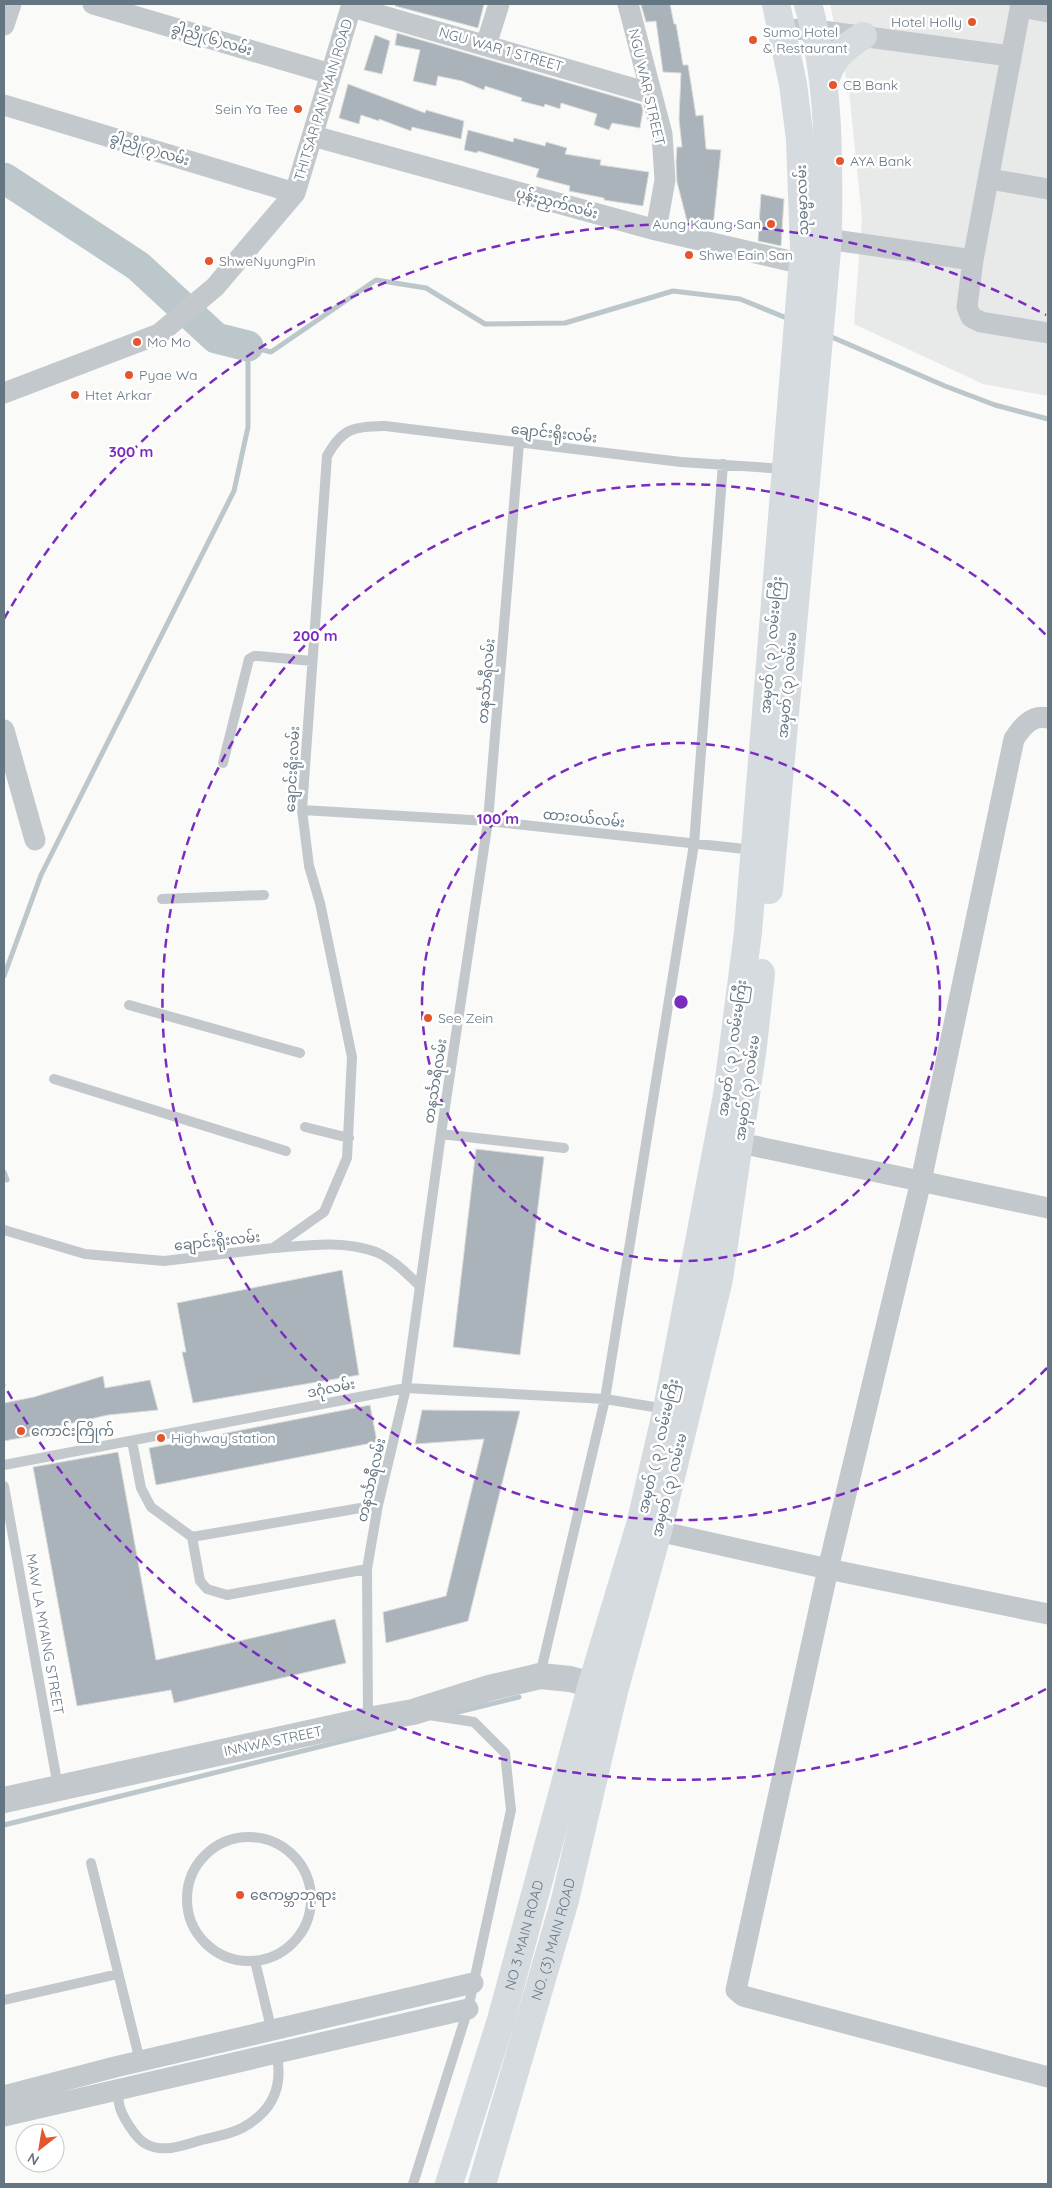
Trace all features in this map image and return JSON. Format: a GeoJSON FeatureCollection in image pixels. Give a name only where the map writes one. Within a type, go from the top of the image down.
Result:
{"type":"FeatureCollection","features":[{"type":"Feature","properties":{"kind":"main road","name":"သုဓမ္မာလမ်း"},"geometry":{"type":"LineString","coordinates":[[808,4],[815,30],[824,83],[829,146],[816,238],[811,326]]}},
{"type":"Feature","properties":{"kind":"main road","name":"သုဓမ္မာလမ်း"},"geometry":{"type":"LineString","coordinates":[[780,16],[793,84],[816,238],[803,264],[811,326]]}},
{"type":"Feature","properties":{"kind":"main road"},"geometry":{"type":"LineString","coordinates":[[824,83],[830,64],[845,47],[863,36]]}},
{"type":"Feature","properties":{"kind":"main road","name":"အမှတ် ( ၃ ) လမ်းမကြီး"},"geometry":{"type":"LineString","coordinates":[[603,1688],[649,1528],[667,1409],[729,1141],[726,1095],[748,932],[764,851],[795,471],[811,326]]}},
{"type":"Feature","properties":{"kind":"main road","name":"အမှတ် (၃) လမ်းမ"},"geometry":{"type":"LineString","coordinates":[[649,1528],[719,1279],[729,1141]]}},
{"type":"Feature","properties":{"kind":"main road","name":"NO 3 MAIN ROAD"},"geometry":{"type":"LineString","coordinates":[[449,2184],[603,1688]]}},
{"type":"Feature","properties":{"kind":"main road","name":"NO. (3) MAIN ROAD"},"geometry":{"type":"LineString","coordinates":[[482,2184],[565,1900],[603,1688]]}},
{"type":"Feature","properties":{"kind":"street"},"geometry":{"type":"LineString","coordinates":[[4,25],[11,4]]}},
{"type":"Feature","properties":{"kind":"street","name":"ခွါညို(၆)လမ်း"},"geometry":{"type":"LineString","coordinates":[[93,4],[331,74]]}},
{"type":"Feature","properties":{"kind":"street"},"geometry":{"type":"LineString","coordinates":[[486,45],[499,4]]}},
{"type":"Feature","properties":{"kind":"street","name":"NGU WAR STREET"},"geometry":{"type":"LineString","coordinates":[[628,4],[649,92],[662,134],[665,180],[656,230]]}},
{"type":"Feature","properties":{"kind":"street","name":"THITSAR PAN MAIN ROAD"},"geometry":{"type":"LineString","coordinates":[[4,393],[160,334],[215,287],[296,193],[352,5]]}},
{"type":"Feature","properties":{"kind":"street","name":"NGU WAR 1 STREET"},"geometry":{"type":"LineString","coordinates":[[352,5],[649,92]]}},
{"type":"Feature","properties":{"kind":"street"},"geometry":{"type":"LineString","coordinates":[[1048,12],[1021,5],[1010,56],[990,179],[973,260],[967,308],[971,317],[981,322],[1048,332]]}},
{"type":"Feature","properties":{"kind":"street"},"geometry":{"type":"LineString","coordinates":[[780,16],[815,30],[1010,56]]}},
{"type":"Feature","properties":{"kind":"street","name":"ခွါညို(၇)လမ်း"},"geometry":{"type":"LineString","coordinates":[[4,105],[296,193]]}},
{"type":"Feature","properties":{"kind":"street","name":"ပုန်းညှက်လမ်း"},"geometry":{"type":"LineString","coordinates":[[313,136],[656,230],[803,264]]}},
{"type":"Feature","properties":{"kind":"street"},"geometry":{"type":"LineString","coordinates":[[990,179],[1048,189]]}},
{"type":"Feature","properties":{"kind":"street"},"geometry":{"type":"LineString","coordinates":[[816,238],[973,260]]}},
{"type":"Feature","properties":{"kind":"street"},"geometry":{"type":"LineString","coordinates":[[1048,718],[1044,717],[1025,723],[1014,739],[921,1181],[828,1569],[736,1990],[743,1996],[1048,2077]]}},
{"type":"Feature","properties":{"kind":"street"},"geometry":{"type":"LineString","coordinates":[[4,730],[35,840]]}},
{"type":"Feature","properties":{"kind":"street"},"geometry":{"type":"LineString","coordinates":[[729,1141],[1048,1208]]}},
{"type":"Feature","properties":{"kind":"street"},"geometry":{"type":"LineString","coordinates":[[649,1528],[828,1569],[1048,1614]]}},
{"type":"Feature","properties":{"kind":"street","name":"INNWA STREET"},"geometry":{"type":"LineString","coordinates":[[4,1800],[368,1720],[413,1712],[489,1688],[540,1676],[570,1679],[603,1688]]}},
{"type":"Feature","properties":{"kind":"street"},"geometry":{"type":"LineString","coordinates":[[4,2096],[115,2067],[473,1983]]}},
{"type":"Feature","properties":{"kind":"street"},"geometry":{"type":"LineString","coordinates":[[396,2001],[402,2024]]}},
{"type":"Feature","properties":{"kind":"street"},"geometry":{"type":"LineString","coordinates":[[4,2116],[468,2009]]}},
{"type":"Feature","properties":{"kind":"lane","name":"ချောင်းရိုးလမ်း"},"geometry":{"type":"LineString","coordinates":[[4,1230],[84,1254],[164,1261],[274,1248],[324,1212],[347,1158],[352,1057],[320,903],[309,866],[302,810],[327,456],[335,441],[354,427],[385,426],[682,462],[795,471]]}},
{"type":"Feature","properties":{"kind":"lane","name":"တနင်္သာရီလမ်း"},"geometry":{"type":"LineString","coordinates":[[368,1720],[367,1569],[378,1505],[406,1388],[441,1134],[488,821],[519,443]]}},
{"type":"Feature","properties":{"kind":"lane"},"geometry":{"type":"LineString","coordinates":[[540,1676],[605,1399],[694,844],[724,464]]}},
{"type":"Feature","properties":{"kind":"lane"},"geometry":{"type":"LineString","coordinates":[[223,763],[249,659],[258,656],[312,661]]}},
{"type":"Feature","properties":{"kind":"lane","name":"ထားဝယ်လမ်း"},"geometry":{"type":"LineString","coordinates":[[302,810],[488,821],[764,851]]}},
{"type":"Feature","properties":{"kind":"lane"},"geometry":{"type":"LineString","coordinates":[[162,899],[264,895]]}},
{"type":"Feature","properties":{"kind":"lane"},"geometry":{"type":"LineString","coordinates":[[129,1005],[300,1053]]}},
{"type":"Feature","properties":{"kind":"lane"},"geometry":{"type":"LineString","coordinates":[[54,1080],[286,1151]]}},
{"type":"Feature","properties":{"kind":"lane"},"geometry":{"type":"LineString","coordinates":[[305,1127],[349,1138]]}},
{"type":"Feature","properties":{"kind":"lane"},"geometry":{"type":"LineString","coordinates":[[441,1134],[564,1148]]}},
{"type":"Feature","properties":{"kind":"lane"},"geometry":{"type":"LineString","coordinates":[[274,1248],[340,1244],[377,1253],[398,1266],[420,1286]]}},
{"type":"Feature","properties":{"kind":"lane","name":"ဒဂုံလမ်း"},"geometry":{"type":"LineString","coordinates":[[4,1465],[406,1388],[605,1399],[667,1409]]}},
{"type":"Feature","properties":{"kind":"lane"},"geometry":{"type":"LineString","coordinates":[[132,1441],[141,1488],[152,1507],[192,1537],[200,1581],[208,1589],[227,1595],[367,1569]]}},
{"type":"Feature","properties":{"kind":"lane","name":"MAW LA MYAING STREET"},"geometry":{"type":"LineString","coordinates":[[4,1486],[58,1788]]}},
{"type":"Feature","properties":{"kind":"lane"},"geometry":{"type":"LineString","coordinates":[[192,1537],[378,1505]]}},
{"type":"Feature","properties":{"kind":"lane"},"geometry":{"type":"LineString","coordinates":[[412,2184],[468,2009],[511,1810],[505,1753],[474,1722],[413,1712]]}},
{"type":"Feature","properties":{"kind":"lane"},"geometry":{"type":"LineString","coordinates":[[242,1836],[267,1838],[289,1850],[305,1869],[312,1892],[310,1917],[298,1938],[279,1954],[255,1961],[231,1959],[209,1947],[193,1928],[186,1905],[188,1880],[200,1858],[219,1843],[242,1836]]}},
{"type":"Feature","properties":{"kind":"lane"},"geometry":{"type":"LineString","coordinates":[[91,1864],[140,2062]]}},
{"type":"Feature","properties":{"kind":"lane"},"geometry":{"type":"LineString","coordinates":[[115,2067],[119,2090],[119,2105],[127,2123],[144,2144],[156,2149],[178,2147],[241,2129],[268,2108],[277,2090],[280,2069],[255,1961]]}},
{"type":"Feature","properties":{"kind":"lane"},"geometry":{"type":"LineString","coordinates":[[4,2000],[118,1974]]}},
{"type":"Feature","properties":{"kind":"shaded area"},"geometry":{"type":"Polygon","coordinates":[[[830,4],[1048,4],[1048,396],[983,384],[854,324],[862,218],[849,91],[830,4]]]}},
{"type":"Feature","properties":{"kind":"building"},"geometry":{"type":"Polygon","coordinates":[[[396,4],[484,4],[478,28],[395,6],[396,4]]]}},
{"type":"Feature","properties":{"kind":"building"},"geometry":{"type":"Polygon","coordinates":[[[670,4],[674,24],[676,24],[683,65],[688,65],[696,116],[703,115],[706,149],[721,150],[713,227],[688,225],[677,182],[676,162],[677,147],[682,147],[679,119],[681,73],[663,72],[656,21],[646,22],[641,5],[670,4]]]}},
{"type":"Feature","properties":{"kind":"building"},"geometry":{"type":"Polygon","coordinates":[[[397,33],[641,104],[643,110],[640,128],[612,123],[609,130],[594,125],[597,114],[561,103],[560,109],[545,104],[544,107],[521,101],[522,98],[485,86],[484,90],[462,81],[438,76],[436,86],[413,81],[420,50],[395,45],[397,33]]]}},
{"type":"Feature","properties":{"kind":"building"},"geometry":{"type":"Polygon","coordinates":[[[375,35],[390,41],[382,74],[364,70],[375,35]]]}},
{"type":"Feature","properties":{"kind":"building"},"geometry":{"type":"Polygon","coordinates":[[[348,84],[425,113],[426,110],[464,121],[461,139],[412,127],[411,131],[379,119],[379,121],[361,115],[359,124],[339,118],[348,84]]]}},
{"type":"Feature","properties":{"kind":"building"},"geometry":{"type":"Polygon","coordinates":[[[468,130],[513,142],[514,138],[545,146],[546,142],[567,148],[565,154],[601,160],[600,165],[649,172],[643,206],[604,200],[604,198],[569,191],[570,186],[536,177],[539,169],[478,151],[477,153],[464,150],[468,130]]]}},
{"type":"Feature","properties":{"kind":"building","name":"Aung Kaung San"},"geometry":{"type":"Polygon","coordinates":[[[761,194],[784,199],[781,246],[758,241],[761,194]]]}},
{"type":"Feature","properties":{"kind":"building"},"geometry":{"type":"Polygon","coordinates":[[[476,1149],[544,1157],[520,1355],[453,1347],[476,1149]]]}},
{"type":"Feature","properties":{"kind":"building"},"geometry":{"type":"Polygon","coordinates":[[[342,1270],[359,1375],[193,1403],[182,1352],[186,1352],[177,1303],[342,1270]]]}},
{"type":"Feature","properties":{"kind":"building"},"geometry":{"type":"Polygon","coordinates":[[[103,1376],[105,1388],[150,1380],[158,1410],[108,1415],[42,1430],[43,1434],[4,1441],[4,1403],[34,1397],[103,1376]]]}},
{"type":"Feature","properties":{"kind":"building"},"geometry":{"type":"Polygon","coordinates":[[[370,1405],[377,1442],[156,1485],[149,1448],[370,1405]]]}},
{"type":"Feature","properties":{"kind":"building"},"geometry":{"type":"Polygon","coordinates":[[[422,1410],[520,1411],[468,1621],[386,1643],[383,1612],[446,1596],[484,1439],[415,1444],[422,1410]]]}},
{"type":"Feature","properties":{"kind":"building"},"geometry":{"type":"Polygon","coordinates":[[[118,1452],[156,1660],[335,1619],[346,1663],[174,1703],[171,1690],[77,1706],[33,1467],[118,1452]]]}},
{"type":"Feature","properties":{"kind":"waterway"},"geometry":{"type":"LineString","coordinates":[[4,178],[138,266],[216,338],[248,346]]}},
{"type":"Feature","properties":{"kind":"waterway"},"geometry":{"type":"LineString","coordinates":[[4,976],[41,875],[234,491],[248,427],[248,346],[271,352],[376,280],[426,288],[485,324],[565,323],[673,291],[740,299],[789,319]]}},
{"type":"Feature","properties":{"kind":"waterway"},"geometry":{"type":"LineString","coordinates":[[827,335],[945,386],[995,405],[1048,419]]}},
{"type":"Feature","properties":{"kind":"waterway"},"geometry":{"type":"LineString","coordinates":[[4,1172],[7,1180]]}},
{"type":"Feature","properties":{"kind":"waterway"},"geometry":{"type":"LineString","coordinates":[[446,1715],[519,1697]]}},
{"type":"Feature","properties":{"kind":"waterway"},"geometry":{"type":"LineString","coordinates":[[4,1825],[395,1728]]}},
{"type":"Feature","properties":{"kind":"place","name":"Hotel Holly"},"geometry":{"type":"Point","coordinates":[972,22]}},
{"type":"Feature","properties":{"kind":"place","name":"Sumo Hotel & Restaurant"},"geometry":{"type":"Point","coordinates":[753,40]}},
{"type":"Feature","properties":{"kind":"place","name":"CB Bank"},"geometry":{"type":"Point","coordinates":[833,85]}},
{"type":"Feature","properties":{"kind":"place","name":"Sein Ya Tee"},"geometry":{"type":"Point","coordinates":[298,109]}},
{"type":"Feature","properties":{"kind":"place","name":"AYA Bank"},"geometry":{"type":"Point","coordinates":[840,161]}},
{"type":"Feature","properties":{"kind":"place","name":"Aung Kaung San"},"geometry":{"type":"Point","coordinates":[771,224]}},
{"type":"Feature","properties":{"kind":"place","name":"Shwe Eain San"},"geometry":{"type":"Point","coordinates":[689,255]}},
{"type":"Feature","properties":{"kind":"place","name":"ShweNyungPin"},"geometry":{"type":"Point","coordinates":[209,261]}},
{"type":"Feature","properties":{"kind":"place","name":"Mo Mo"},"geometry":{"type":"Point","coordinates":[137,342]}},
{"type":"Feature","properties":{"kind":"place","name":"Pyae Wa"},"geometry":{"type":"Point","coordinates":[129,375]}},
{"type":"Feature","properties":{"kind":"place","name":"Htet Arkar"},"geometry":{"type":"Point","coordinates":[75,395]}},
{"type":"Feature","properties":{"kind":"place","name":"See Zein"},"geometry":{"type":"Point","coordinates":[428,1018]}},
{"type":"Feature","properties":{"kind":"place","name":"ကောင်းကြိုက်"},"geometry":{"type":"Point","coordinates":[21,1431]}},
{"type":"Feature","properties":{"kind":"place","name":"Highway station"},"geometry":{"type":"Point","coordinates":[161,1438]}},
{"type":"Feature","properties":{"kind":"place","name":"ဇေကမ္ဘာဘုရား"},"geometry":{"type":"Point","coordinates":[240,1895]}}]}
